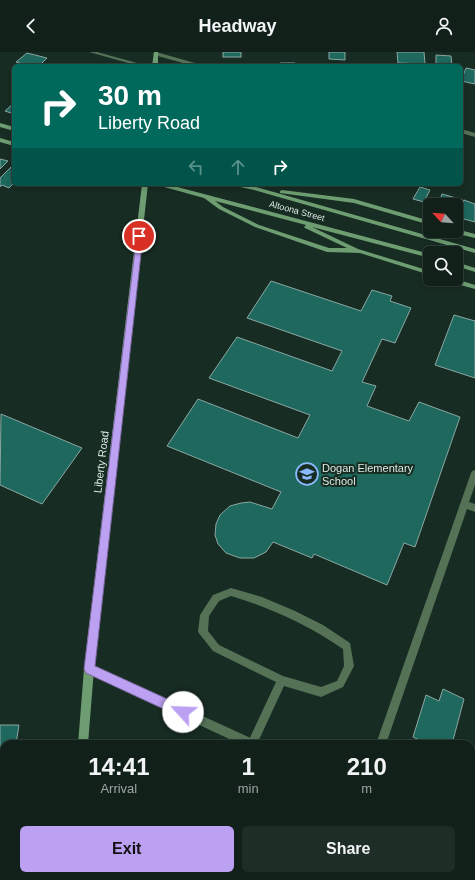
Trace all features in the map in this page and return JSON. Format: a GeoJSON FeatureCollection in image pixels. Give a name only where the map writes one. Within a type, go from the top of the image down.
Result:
{"type":"FeatureCollection","features":[{"type":"Feature","properties":{"kind":"main road"},"geometry":{"type":"LineString","coordinates":[[155,64],[156,53]]}},
{"type":"Feature","properties":{"kind":"main road"},"geometry":{"type":"LineString","coordinates":[[0,125],[12,128]]}},
{"type":"Feature","properties":{"kind":"main road"},"geometry":{"type":"LineString","coordinates":[[0,140],[12,143]]}},
{"type":"Feature","properties":{"kind":"main road","name":"Liberty Road"},"geometry":{"type":"LineString","coordinates":[[83,740],[90,669],[145,186]]}},
{"type":"Feature","properties":{"kind":"main road","name":"Altoona Street"},"geometry":{"type":"LineString","coordinates":[[167,186],[423,254]]}},
{"type":"Feature","properties":{"kind":"main road","name":"Altoona Street"},"geometry":{"type":"LineString","coordinates":[[244,186],[475,251]]}},
{"type":"Feature","properties":{"kind":"main road"},"geometry":{"type":"LineString","coordinates":[[254,188],[354,201],[423,221]]}},
{"type":"Feature","properties":{"kind":"main road"},"geometry":{"type":"LineString","coordinates":[[205,196],[221,208],[257,226],[328,250],[360,251]]}},
{"type":"Feature","properties":{"kind":"main road"},"geometry":{"type":"LineString","coordinates":[[286,218],[360,251],[423,271]]}},
{"type":"Feature","properties":{"kind":"main road"},"geometry":{"type":"LineString","coordinates":[[463,233],[475,236]]}},
{"type":"Feature","properties":{"kind":"main road"},"geometry":{"type":"LineString","coordinates":[[463,266],[475,270]]}},
{"type":"Feature","properties":{"kind":"main road"},"geometry":{"type":"LineString","coordinates":[[463,283],[475,287]]}},
{"type":"Feature","properties":{"kind":"street"},"geometry":{"type":"LineString","coordinates":[[91,52],[137,64]]}},
{"type":"Feature","properties":{"kind":"street"},"geometry":{"type":"LineString","coordinates":[[156,53],[193,64]]}},
{"type":"Feature","properties":{"kind":"street"},"geometry":{"type":"LineString","coordinates":[[463,132],[475,135]]}},
{"type":"Feature","properties":{"kind":"street"},"geometry":{"type":"LineString","coordinates":[[382,740],[475,473]]}},
{"type":"Feature","properties":{"kind":"street"},"geometry":{"type":"LineString","coordinates":[[464,504],[475,508]]}},
{"type":"Feature","properties":{"kind":"street"},"geometry":{"type":"LineString","coordinates":[[232,592],[260,599],[321,628],[347,646],[349,666],[340,684],[321,692],[282,680],[216,648],[203,632],[206,615],[216,598],[232,592]]}},
{"type":"Feature","properties":{"kind":"street"},"geometry":{"type":"LineString","coordinates":[[90,669],[243,740]]}},
{"type":"Feature","properties":{"kind":"street"},"geometry":{"type":"LineString","coordinates":[[254,740],[282,680]]}},
{"type":"Feature","properties":{"kind":"building"},"geometry":{"type":"Polygon","coordinates":[[[223,52],[241,52],[241,57],[223,57],[223,52]]]}},
{"type":"Feature","properties":{"kind":"building"},"geometry":{"type":"Polygon","coordinates":[[[329,52],[345,52],[345,60],[329,59],[329,52]]]}},
{"type":"Feature","properties":{"kind":"building"},"geometry":{"type":"Polygon","coordinates":[[[397,52],[424,52],[425,64],[398,63],[397,52]]]}},
{"type":"Feature","properties":{"kind":"building"},"geometry":{"type":"Polygon","coordinates":[[[27,53],[47,58],[41,64],[24,64],[16,62],[27,53]]]}},
{"type":"Feature","properties":{"kind":"building"},"geometry":{"type":"Polygon","coordinates":[[[436,55],[451,56],[452,64],[436,64],[436,55]]]}},
{"type":"Feature","properties":{"kind":"building"},"geometry":{"type":"Polygon","coordinates":[[[280,63],[295,64],[280,64],[280,63]]]}},
{"type":"Feature","properties":{"kind":"building"},"geometry":{"type":"Polygon","coordinates":[[[466,68],[475,70],[475,84],[463,81],[463,76],[466,68]]]}},
{"type":"Feature","properties":{"kind":"building"},"geometry":{"type":"Polygon","coordinates":[[[12,105],[12,113],[5,111],[12,105]]]}},
{"type":"Feature","properties":{"kind":"building"},"geometry":{"type":"Polygon","coordinates":[[[0,159],[8,161],[0,169],[0,159]]]}},
{"type":"Feature","properties":{"kind":"building"},"geometry":{"type":"Polygon","coordinates":[[[12,166],[12,185],[9,188],[2,185],[0,187],[0,178],[12,166]]]}},
{"type":"Feature","properties":{"kind":"building"},"geometry":{"type":"Polygon","coordinates":[[[420,187],[430,190],[426,198],[423,198],[423,202],[413,199],[420,187]]]}},
{"type":"Feature","properties":{"kind":"building"},"geometry":{"type":"Polygon","coordinates":[[[442,194],[456,198],[441,198],[442,194]]]}},
{"type":"Feature","properties":{"kind":"building"},"geometry":{"type":"Polygon","coordinates":[[[464,200],[475,204],[475,222],[463,219],[464,200]]]}},
{"type":"Feature","properties":{"kind":"building"},"geometry":{"type":"Polygon","coordinates":[[[271,281],[361,311],[372,290],[392,296],[390,301],[411,308],[395,343],[382,339],[362,382],[376,386],[367,406],[409,421],[419,402],[460,417],[415,547],[404,543],[387,585],[314,554],[312,558],[273,542],[266,552],[254,558],[240,558],[226,553],[218,544],[215,535],[216,524],[220,515],[230,506],[241,503],[250,502],[272,509],[281,492],[167,446],[198,399],[298,438],[310,415],[209,378],[237,337],[332,371],[342,351],[247,318],[271,281]]]}},
{"type":"Feature","properties":{"kind":"building"},"geometry":{"type":"Polygon","coordinates":[[[454,315],[475,321],[475,378],[435,365],[454,315]]]}},
{"type":"Feature","properties":{"kind":"building"},"geometry":{"type":"Polygon","coordinates":[[[1,414],[82,448],[42,504],[0,485],[1,414]]]}},
{"type":"Feature","properties":{"kind":"building"},"geometry":{"type":"Polygon","coordinates":[[[443,689],[464,699],[453,740],[419,740],[413,737],[426,695],[439,701],[443,689]]]}},
{"type":"Feature","properties":{"kind":"building"},"geometry":{"type":"Polygon","coordinates":[[[0,725],[19,725],[17,740],[0,740],[0,725]]]}},
{"type":"Feature","properties":{"kind":"place","name":"Dogan Elementary School"},"geometry":{"type":"Point","coordinates":[307,474]}},
{"type":"Feature","properties":{"kind":"route"},"geometry":{"type":"LineString","coordinates":[[139,236],[90,669],[183,712]]}}]}
